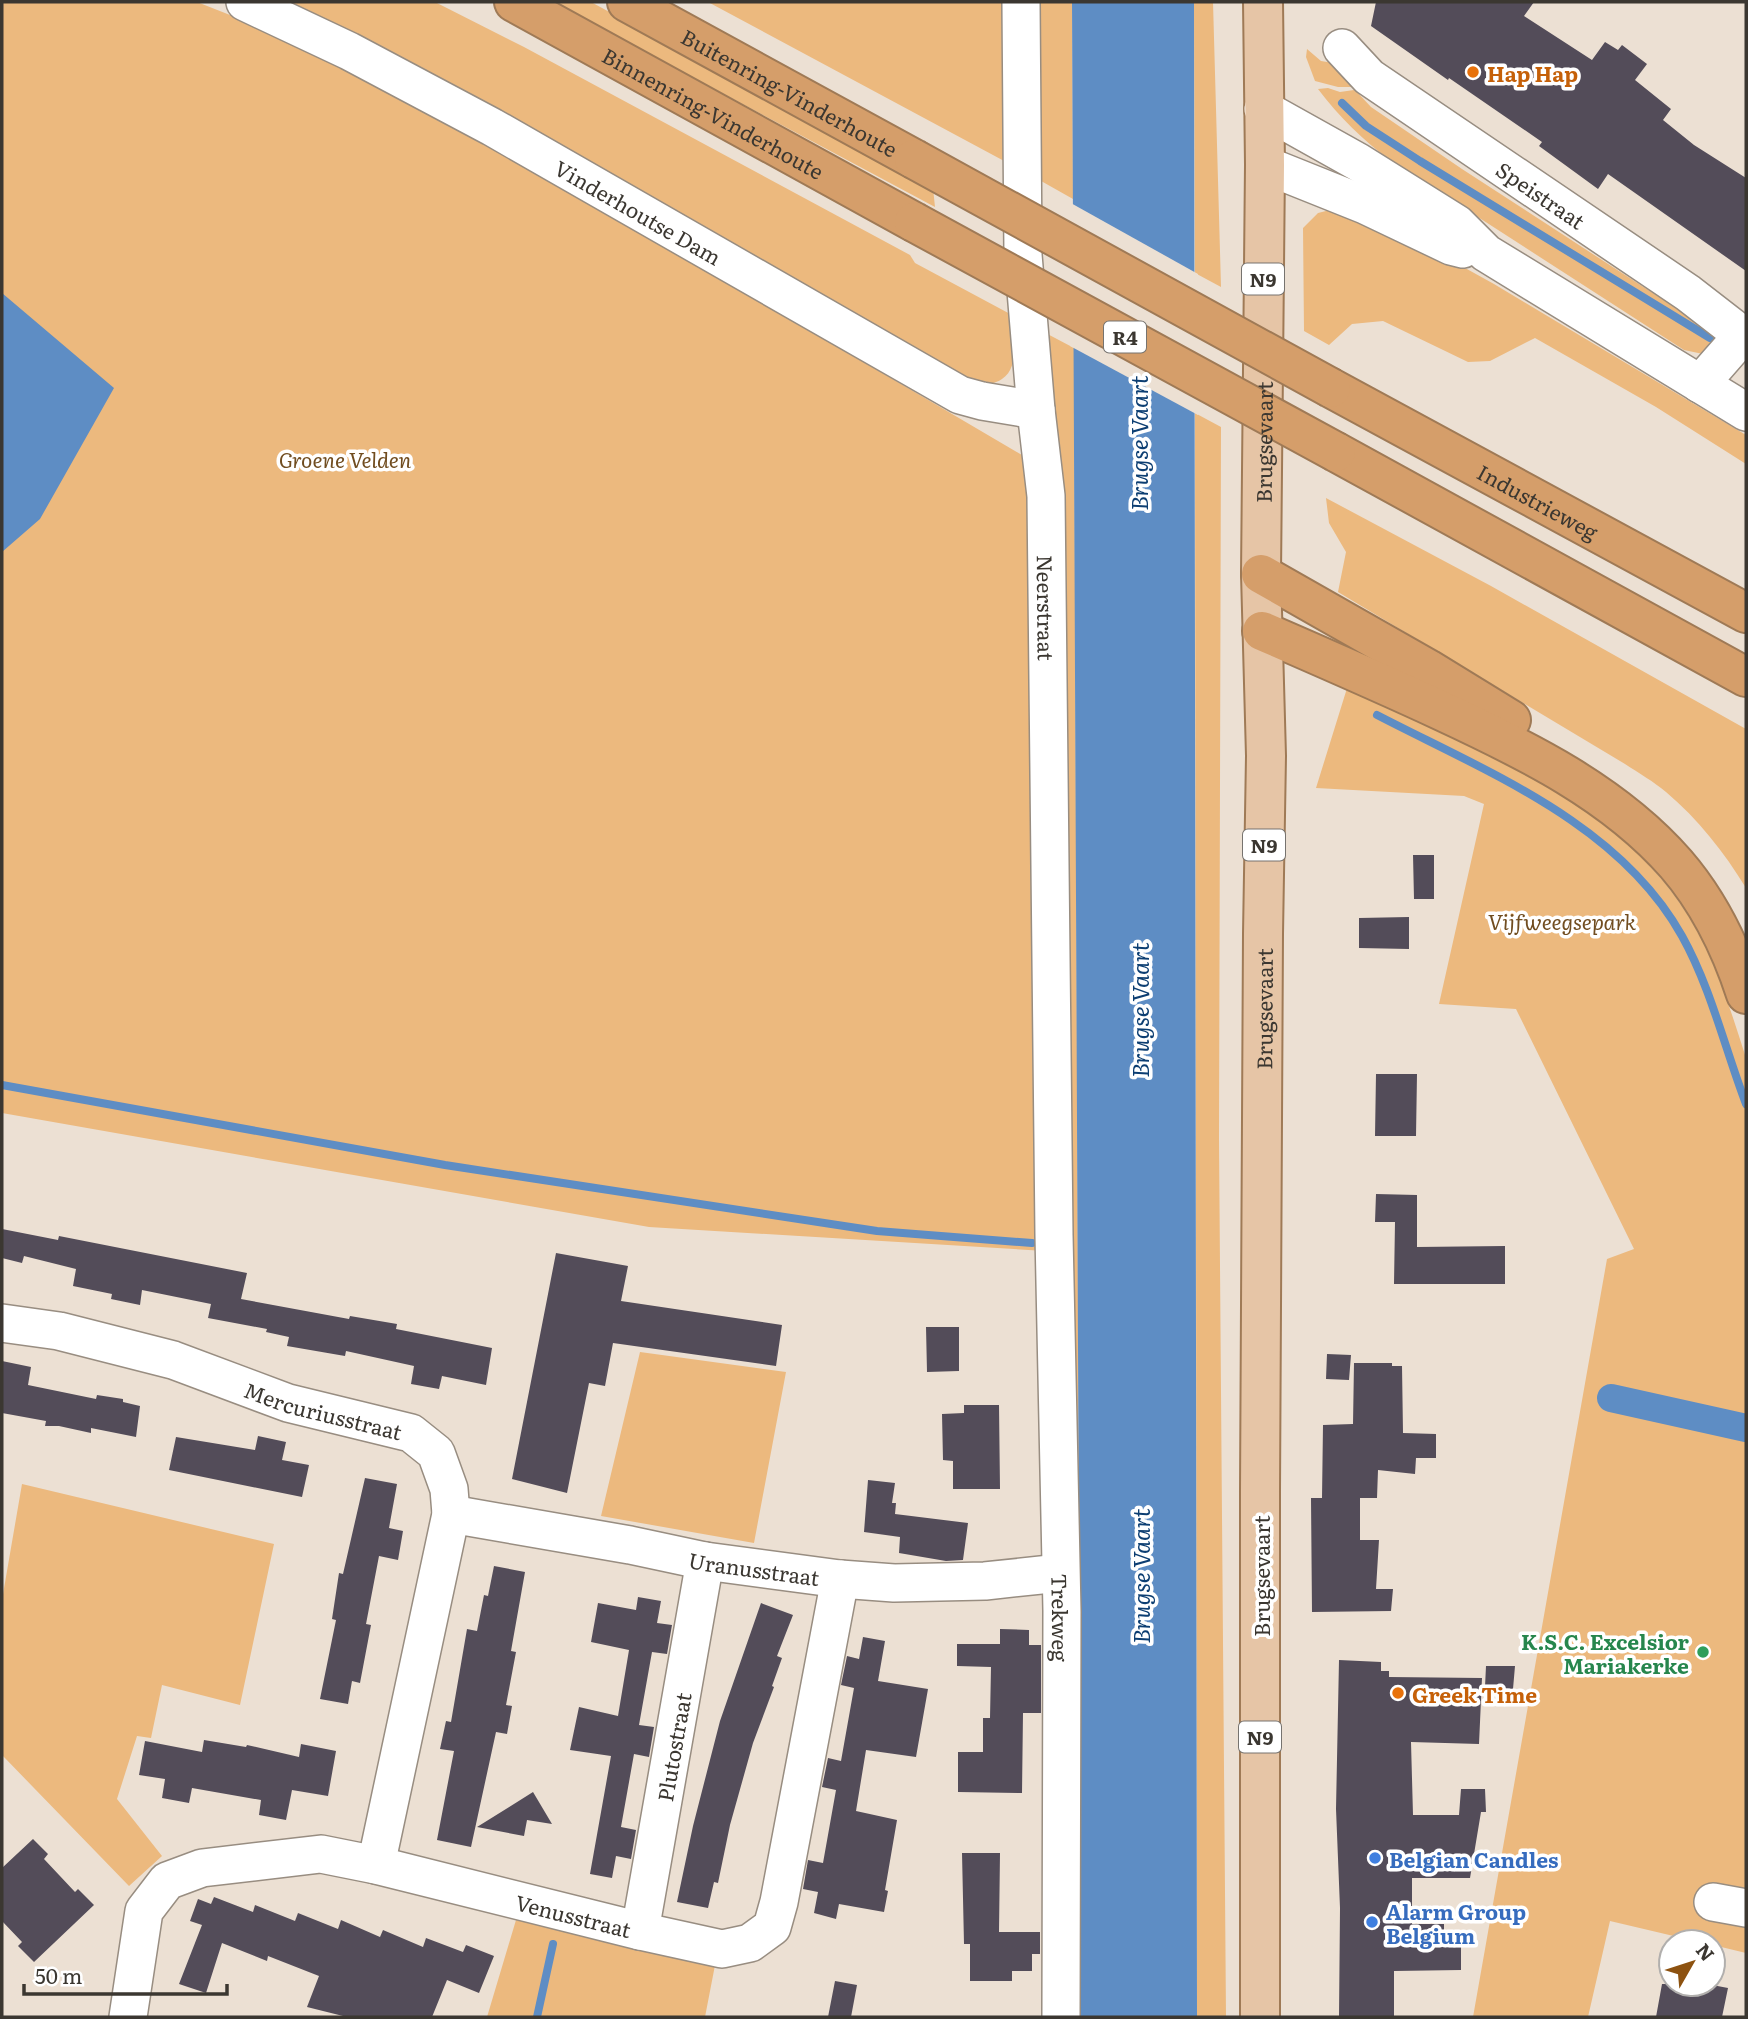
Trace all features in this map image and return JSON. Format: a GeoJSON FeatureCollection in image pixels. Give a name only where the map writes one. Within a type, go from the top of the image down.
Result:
{"type":"FeatureCollection","features":[{"type":"Feature","properties":{"kind":"highway","name":"Binnenring-Vinderhoute"},"geometry":{"type":"LineString","coordinates":[[513,2],[1746,677]]}},
{"type":"Feature","properties":{"kind":"highway","name":"Buitenring-Vinderhoute"},"geometry":{"type":"LineString","coordinates":[[627,2],[1331,388]]}},
{"type":"Feature","properties":{"kind":"highway","name":"Industrieweg"},"geometry":{"type":"LineString","coordinates":[[1331,388],[1746,614]]}},
{"type":"Feature","properties":{"kind":"highway"},"geometry":{"type":"LineString","coordinates":[[1261,574],[1610,776],[1639,798],[1693,850],[1718,884],[1739,920],[1746,940]]}},
{"type":"Feature","properties":{"kind":"highway"},"geometry":{"type":"LineString","coordinates":[[1262,631],[1358,672],[1512,744],[1615,807],[1638,825],[1677,865],[1713,917],[1746,994]]}},
{"type":"Feature","properties":{"kind":"main road","name":"Brugsevaart"},"geometry":{"type":"LineString","coordinates":[[1260,2017],[1260,1492],[1266,756],[1261,574],[1265,165],[1263,2]]}},
{"type":"Feature","properties":{"kind":"street","name":"Vinderhoutse Dam"},"geometry":{"type":"LineString","coordinates":[[245,2],[349,51],[492,128],[960,395],[1036,410]]}},
{"type":"Feature","properties":{"kind":"street","name":"Neerstraat"},"geometry":{"type":"LineString","coordinates":[[1021,2],[1023,255],[1046,496],[1055,1217]]}},
{"type":"Feature","properties":{"kind":"street","name":"Speistraat"},"geometry":{"type":"LineString","coordinates":[[1342,48],[1369,77],[1689,293],[1745,337]]}},
{"type":"Feature","properties":{"kind":"street"},"geometry":{"type":"LineString","coordinates":[[1263,109],[1358,162],[1457,224],[1486,253],[1746,412]]}},
{"type":"Feature","properties":{"kind":"street"},"geometry":{"type":"LineString","coordinates":[[1265,165],[1365,205],[1451,246],[1486,253]]}},
{"type":"Feature","properties":{"kind":"street"},"geometry":{"type":"LineString","coordinates":[[1700,384],[1745,337]]}},
{"type":"Feature","properties":{"kind":"street","name":"Trekweg"},"geometry":{"type":"LineString","coordinates":[[1055,1217],[1062,2017]]}},
{"type":"Feature","properties":{"kind":"street","name":"Mercuriusstraat"},"geometry":{"type":"LineString","coordinates":[[2,1323],[59,1331],[173,1360],[288,1403],[411,1433],[436,1453],[449,1489],[451,1514],[376,1864]]}},
{"type":"Feature","properties":{"kind":"street","name":"Uranusstraat"},"geometry":{"type":"LineString","coordinates":[[451,1514],[630,1545],[705,1562],[840,1578],[894,1583],[985,1581],[1060,1573]]}},
{"type":"Feature","properties":{"kind":"street","name":"Plutostraat"},"geometry":{"type":"LineString","coordinates":[[640,1931],[705,1562]]}},
{"type":"Feature","properties":{"kind":"street","name":"Venusstraat"},"geometry":{"type":"LineString","coordinates":[[128,2017],[144,1911],[167,1881],[202,1868],[321,1854],[376,1864],[722,1949],[750,1943],[772,1927],[840,1578]]}},
{"type":"Feature","properties":{"kind":"green space","name":"Groene Velden"},"geometry":{"type":"Polygon","coordinates":[[[2,2],[197,2],[321,51],[588,200],[1027,458],[1045,1251],[649,1227],[2,1113],[2,2]]]}},
{"type":"Feature","properties":{"kind":"green space"},"geometry":{"type":"Polygon","coordinates":[[[272,2],[435,2],[524,47],[910,255],[915,263],[1012,315],[1015,349],[1012,366],[1008,374],[999,381],[975,388],[272,2]]]}},
{"type":"Feature","properties":{"kind":"green space"},"geometry":{"type":"Polygon","coordinates":[[[552,2],[591,2],[933,188],[935,207],[552,2]]]}},
{"type":"Feature","properties":{"kind":"green space"},"geometry":{"type":"Polygon","coordinates":[[[708,2],[1006,2],[1006,162],[708,2]]]}},
{"type":"Feature","properties":{"kind":"green space"},"geometry":{"type":"Polygon","coordinates":[[[1034,2],[1072,2],[1073,199],[1034,177],[1034,2]]]}},
{"type":"Feature","properties":{"kind":"green space"},"geometry":{"type":"Polygon","coordinates":[[[1194,2],[1213,2],[1221,287],[1195,273],[1194,2]]]}},
{"type":"Feature","properties":{"kind":"green space"},"geometry":{"type":"Polygon","coordinates":[[[1307,49],[1321,61],[1333,63],[1353,87],[1338,87],[1315,81],[1306,57],[1307,49]]]}},
{"type":"Feature","properties":{"kind":"green space"},"geometry":{"type":"Polygon","coordinates":[[[1328,88],[1340,92],[1354,90],[1371,107],[1462,169],[1705,327],[1714,334],[1717,342],[1703,354],[1684,350],[1391,161],[1352,128],[1318,89],[1328,88]]]}},
{"type":"Feature","properties":{"kind":"green space"},"geometry":{"type":"Polygon","coordinates":[[[1330,210],[1409,237],[1494,284],[1746,435],[1746,464],[1656,407],[1535,338],[1490,361],[1468,362],[1383,321],[1352,324],[1329,345],[1304,331],[1303,228],[1318,213],[1330,210]]]}},
{"type":"Feature","properties":{"kind":"green space"},"geometry":{"type":"Polygon","coordinates":[[[1038,329],[1074,348],[1081,2017],[1071,2017],[1038,329]]]}},
{"type":"Feature","properties":{"kind":"green space"},"geometry":{"type":"Polygon","coordinates":[[[1195,413],[1221,427],[1219,1140],[1226,2017],[1197,2017],[1195,413]]]}},
{"type":"Feature","properties":{"kind":"green space"},"geometry":{"type":"Polygon","coordinates":[[[1326,498],[1491,586],[1746,729],[1746,888],[1700,825],[1678,802],[1656,785],[1338,592],[1346,552],[1329,523],[1326,498]]]}},
{"type":"Feature","properties":{"kind":"green space","name":"Vijfweegsepark"},"geometry":{"type":"Polygon","coordinates":[[[1348,685],[1494,755],[1542,782],[1588,812],[1630,846],[1666,885],[1704,944],[1730,1008],[1746,1058],[1746,1953],[1727,1948],[1727,1928],[1657,1928],[1657,1932],[1610,1921],[1588,2017],[1473,2017],[1607,1259],[1634,1249],[1516,1009],[1439,1004],[1484,804],[1464,796],[1316,788],[1348,685]]]}},
{"type":"Feature","properties":{"kind":"green space"},"geometry":{"type":"Polygon","coordinates":[[[640,1352],[786,1372],[754,1543],[601,1516],[640,1352]]]}},
{"type":"Feature","properties":{"kind":"green space"},"geometry":{"type":"Polygon","coordinates":[[[22,1484],[274,1544],[240,1705],[162,1685],[151,1738],[137,1736],[117,1799],[162,1856],[129,1886],[2,1755],[2,1600],[22,1484]]]}},
{"type":"Feature","properties":{"kind":"green space"},"geometry":{"type":"Polygon","coordinates":[[[516,1920],[716,1960],[705,2017],[487,2017],[516,1920]]]}},
{"type":"Feature","properties":{"kind":"water","name":"Brugse Vaart"},"geometry":{"type":"Polygon","coordinates":[[[1072,2],[1194,2],[1197,2017],[1081,2017],[1072,2]]]}},
{"type":"Feature","properties":{"kind":"water"},"geometry":{"type":"Polygon","coordinates":[[[2,293],[114,388],[40,519],[2,552],[2,293]]]}},
{"type":"Feature","properties":{"kind":"pier"},"geometry":{"type":"Polygon","coordinates":[[[1069,202],[1198,274],[1198,415],[1070,346],[1069,202]]]}},
{"type":"Feature","properties":{"kind":"building"},"geometry":{"type":"Polygon","coordinates":[[[1376,2],[1534,2],[1524,16],[1592,60],[1605,42],[1618,50],[1622,45],[1647,64],[1635,80],[1671,109],[1663,120],[1694,145],[1746,178],[1746,271],[1608,174],[1598,189],[1539,146],[1542,142],[1371,26],[1376,2]]]}},
{"type":"Feature","properties":{"kind":"building"},"geometry":{"type":"Polygon","coordinates":[[[1413,855],[1434,855],[1434,899],[1414,899],[1413,855]]]}},
{"type":"Feature","properties":{"kind":"building"},"geometry":{"type":"Polygon","coordinates":[[[1409,917],[1409,949],[1359,948],[1359,918],[1409,917]]]}},
{"type":"Feature","properties":{"kind":"building"},"geometry":{"type":"Polygon","coordinates":[[[1376,1074],[1417,1074],[1416,1136],[1375,1136],[1376,1074]]]}},
{"type":"Feature","properties":{"kind":"building"},"geometry":{"type":"Polygon","coordinates":[[[1376,1194],[1417,1195],[1417,1247],[1505,1246],[1505,1284],[1394,1284],[1395,1222],[1375,1222],[1376,1194]]]}},
{"type":"Feature","properties":{"kind":"building"},"geometry":{"type":"Polygon","coordinates":[[[2,1229],[58,1240],[59,1236],[247,1273],[241,1299],[349,1319],[350,1316],[397,1324],[396,1329],[492,1348],[486,1385],[442,1376],[439,1389],[411,1384],[414,1366],[346,1351],[345,1356],[287,1346],[289,1337],[266,1332],[267,1329],[208,1318],[211,1304],[142,1290],[140,1305],[111,1299],[112,1294],[73,1286],[76,1269],[24,1256],[22,1263],[2,1258],[2,1229]]]}},
{"type":"Feature","properties":{"kind":"building"},"geometry":{"type":"Polygon","coordinates":[[[556,1253],[628,1266],[621,1301],[782,1325],[776,1366],[613,1343],[605,1386],[589,1383],[567,1493],[512,1479],[556,1253]]]}},
{"type":"Feature","properties":{"kind":"building"},"geometry":{"type":"Polygon","coordinates":[[[926,1327],[959,1327],[959,1371],[927,1372],[926,1327]]]}},
{"type":"Feature","properties":{"kind":"building"},"geometry":{"type":"Polygon","coordinates":[[[1327,1354],[1351,1355],[1349,1380],[1326,1379],[1327,1354]]]}},
{"type":"Feature","properties":{"kind":"building"},"geometry":{"type":"Polygon","coordinates":[[[2,1361],[31,1367],[28,1385],[96,1399],[97,1395],[123,1399],[123,1402],[140,1406],[136,1437],[91,1428],[91,1433],[59,1426],[45,1426],[46,1421],[2,1413],[2,1361]]]}},
{"type":"Feature","properties":{"kind":"building"},"geometry":{"type":"Polygon","coordinates":[[[1354,1363],[1392,1363],[1392,1366],[1402,1366],[1403,1433],[1436,1434],[1436,1458],[1416,1458],[1415,1474],[1378,1470],[1377,1498],[1360,1498],[1360,1540],[1379,1540],[1376,1589],[1393,1589],[1391,1611],[1312,1612],[1311,1498],[1322,1498],[1323,1425],[1353,1424],[1354,1363]]]}},
{"type":"Feature","properties":{"kind":"building"},"geometry":{"type":"Polygon","coordinates":[[[964,1405],[999,1405],[1000,1489],[953,1489],[953,1461],[943,1460],[942,1414],[964,1413],[964,1405]]]}},
{"type":"Feature","properties":{"kind":"building"},"geometry":{"type":"Polygon","coordinates":[[[258,1436],[286,1442],[282,1460],[309,1465],[302,1497],[169,1470],[176,1437],[255,1450],[258,1436]]]}},
{"type":"Feature","properties":{"kind":"building"},"geometry":{"type":"Polygon","coordinates":[[[365,1478],[397,1484],[389,1528],[403,1531],[398,1560],[379,1556],[366,1624],[371,1625],[360,1683],[352,1681],[348,1704],[320,1699],[336,1620],[332,1619],[339,1573],[343,1574],[365,1478]]]}},
{"type":"Feature","properties":{"kind":"building"},"geometry":{"type":"Polygon","coordinates":[[[868,1480],[895,1483],[892,1503],[896,1503],[895,1514],[968,1523],[963,1560],[946,1561],[899,1553],[900,1537],[864,1532],[868,1480]]]}},
{"type":"Feature","properties":{"kind":"building"},"geometry":{"type":"Polygon","coordinates":[[[494,1566],[525,1572],[511,1651],[516,1652],[506,1705],[512,1706],[507,1734],[496,1732],[471,1847],[437,1840],[454,1751],[440,1749],[446,1721],[451,1722],[467,1629],[477,1631],[484,1595],[488,1596],[494,1566]]]}},
{"type":"Feature","properties":{"kind":"building"},"geometry":{"type":"Polygon","coordinates":[[[638,1597],[661,1601],[657,1623],[672,1625],[667,1654],[652,1652],[639,1725],[654,1727],[649,1757],[634,1754],[621,1827],[636,1830],[631,1859],[616,1856],[612,1878],[590,1874],[611,1756],[570,1750],[579,1707],[618,1716],[629,1650],[591,1642],[598,1603],[636,1610],[638,1597]]]}},
{"type":"Feature","properties":{"kind":"building"},"geometry":{"type":"Polygon","coordinates":[[[761,1603],[793,1615],[777,1656],[782,1658],[772,1686],[774,1687],[753,1743],[730,1825],[718,1883],[714,1882],[708,1908],[677,1902],[720,1721],[761,1603]]]}},
{"type":"Feature","properties":{"kind":"building"},"geometry":{"type":"Polygon","coordinates":[[[1000,1629],[1029,1630],[1029,1645],[1041,1645],[1041,1713],[1023,1713],[1022,1793],[958,1792],[958,1752],[983,1752],[983,1718],[990,1718],[991,1667],[957,1666],[957,1644],[1000,1644],[1000,1629]]]}},
{"type":"Feature","properties":{"kind":"building"},"geometry":{"type":"Polygon","coordinates":[[[863,1637],[885,1641],[878,1681],[928,1689],[916,1757],[866,1750],[856,1811],[897,1820],[884,1912],[839,1904],[836,1919],[814,1913],[818,1892],[803,1889],[808,1860],[823,1863],[836,1790],[822,1787],[828,1758],[841,1761],[854,1688],[841,1685],[847,1656],[859,1659],[863,1637]]]}},
{"type":"Feature","properties":{"kind":"building"},"geometry":{"type":"Polygon","coordinates":[[[1339,1660],[1381,1662],[1381,1671],[1389,1671],[1389,1677],[1482,1678],[1479,1744],[1411,1742],[1413,1815],[1459,1815],[1461,1789],[1485,1789],[1486,1812],[1481,1812],[1470,1878],[1412,1878],[1412,1924],[1444,1924],[1444,1933],[1461,1933],[1461,1970],[1394,1971],[1394,2017],[1339,2017],[1340,1908],[1336,1809],[1339,1660]]]}},
{"type":"Feature","properties":{"kind":"building"},"geometry":{"type":"Polygon","coordinates":[[[1486,1666],[1515,1666],[1513,1689],[1485,1687],[1486,1666]]]}},
{"type":"Feature","properties":{"kind":"building"},"geometry":{"type":"Polygon","coordinates":[[[204,1740],[246,1747],[247,1745],[299,1757],[301,1744],[336,1751],[328,1796],[292,1790],[286,1820],[259,1815],[261,1800],[192,1788],[189,1803],[162,1798],[165,1779],[139,1775],[145,1741],[202,1752],[204,1740]]]}},
{"type":"Feature","properties":{"kind":"building"},"geometry":{"type":"Polygon","coordinates":[[[533,1792],[552,1824],[527,1820],[524,1836],[477,1827],[533,1792]]]}},
{"type":"Feature","properties":{"kind":"building"},"geometry":{"type":"Polygon","coordinates":[[[33,1839],[48,1854],[44,1859],[75,1892],[78,1889],[94,1905],[34,1962],[18,1946],[22,1942],[2,1921],[2,1868],[33,1839]]]}},
{"type":"Feature","properties":{"kind":"building"},"geometry":{"type":"Polygon","coordinates":[[[962,1853],[1000,1853],[999,1932],[1040,1932],[1040,1954],[1032,1954],[1032,1971],[1012,1971],[1012,1981],[970,1981],[970,1944],[964,1944],[962,1853]]]}},
{"type":"Feature","properties":{"kind":"building"},"geometry":{"type":"Polygon","coordinates":[[[214,1897],[253,1912],[255,1905],[295,1921],[298,1913],[338,1929],[341,1920],[380,1937],[383,1930],[423,1947],[426,1938],[463,1952],[466,1945],[494,1956],[479,1993],[447,1980],[432,2017],[347,2017],[307,2007],[319,1976],[268,1956],[267,1961],[222,1943],[206,1993],[179,1984],[202,1925],[190,1921],[198,1899],[211,1904],[214,1897]]]}},
{"type":"Feature","properties":{"kind":"building"},"geometry":{"type":"Polygon","coordinates":[[[835,1981],[857,1985],[851,2017],[828,2017],[835,1981]]]}},
{"type":"Feature","properties":{"kind":"building"},"geometry":{"type":"Polygon","coordinates":[[[1659,1998],[1726,1998],[1722,2017],[1656,2017],[1659,1998]]]}},
{"type":"Feature","properties":{"kind":"waterway"},"geometry":{"type":"LineString","coordinates":[[1342,103],[1366,126],[1420,161],[1710,338]]}},
{"type":"Feature","properties":{"kind":"waterway"},"geometry":{"type":"LineString","coordinates":[[1377,715],[1505,780],[1547,805],[1587,831],[1623,862],[1655,896],[1682,936],[1709,998],[1746,1104]]}},
{"type":"Feature","properties":{"kind":"waterway"},"geometry":{"type":"LineString","coordinates":[[2,1085],[445,1165],[877,1231],[1032,1243]]}},
{"type":"Feature","properties":{"kind":"waterway"},"geometry":{"type":"LineString","coordinates":[[1611,1398],[1746,1428]]}},
{"type":"Feature","properties":{"kind":"waterway"},"geometry":{"type":"LineString","coordinates":[[537,2017],[553,1944]]}},
{"type":"Feature","properties":{"kind":"place","name":"Hap Hap"},"geometry":{"type":"Point","coordinates":[1473,72]}},
{"type":"Feature","properties":{"kind":"place","name":"K.S.C. Excelsior Mariakerke"},"geometry":{"type":"Point","coordinates":[1703,1652]}},
{"type":"Feature","properties":{"kind":"place","name":"Greek Time"},"geometry":{"type":"Point","coordinates":[1398,1693]}},
{"type":"Feature","properties":{"kind":"place","name":"Belgian Candles"},"geometry":{"type":"Point","coordinates":[1375,1858]}},
{"type":"Feature","properties":{"kind":"place","name":"Alarm Group Belgium"},"geometry":{"type":"Point","coordinates":[1372,1922]}}]}
